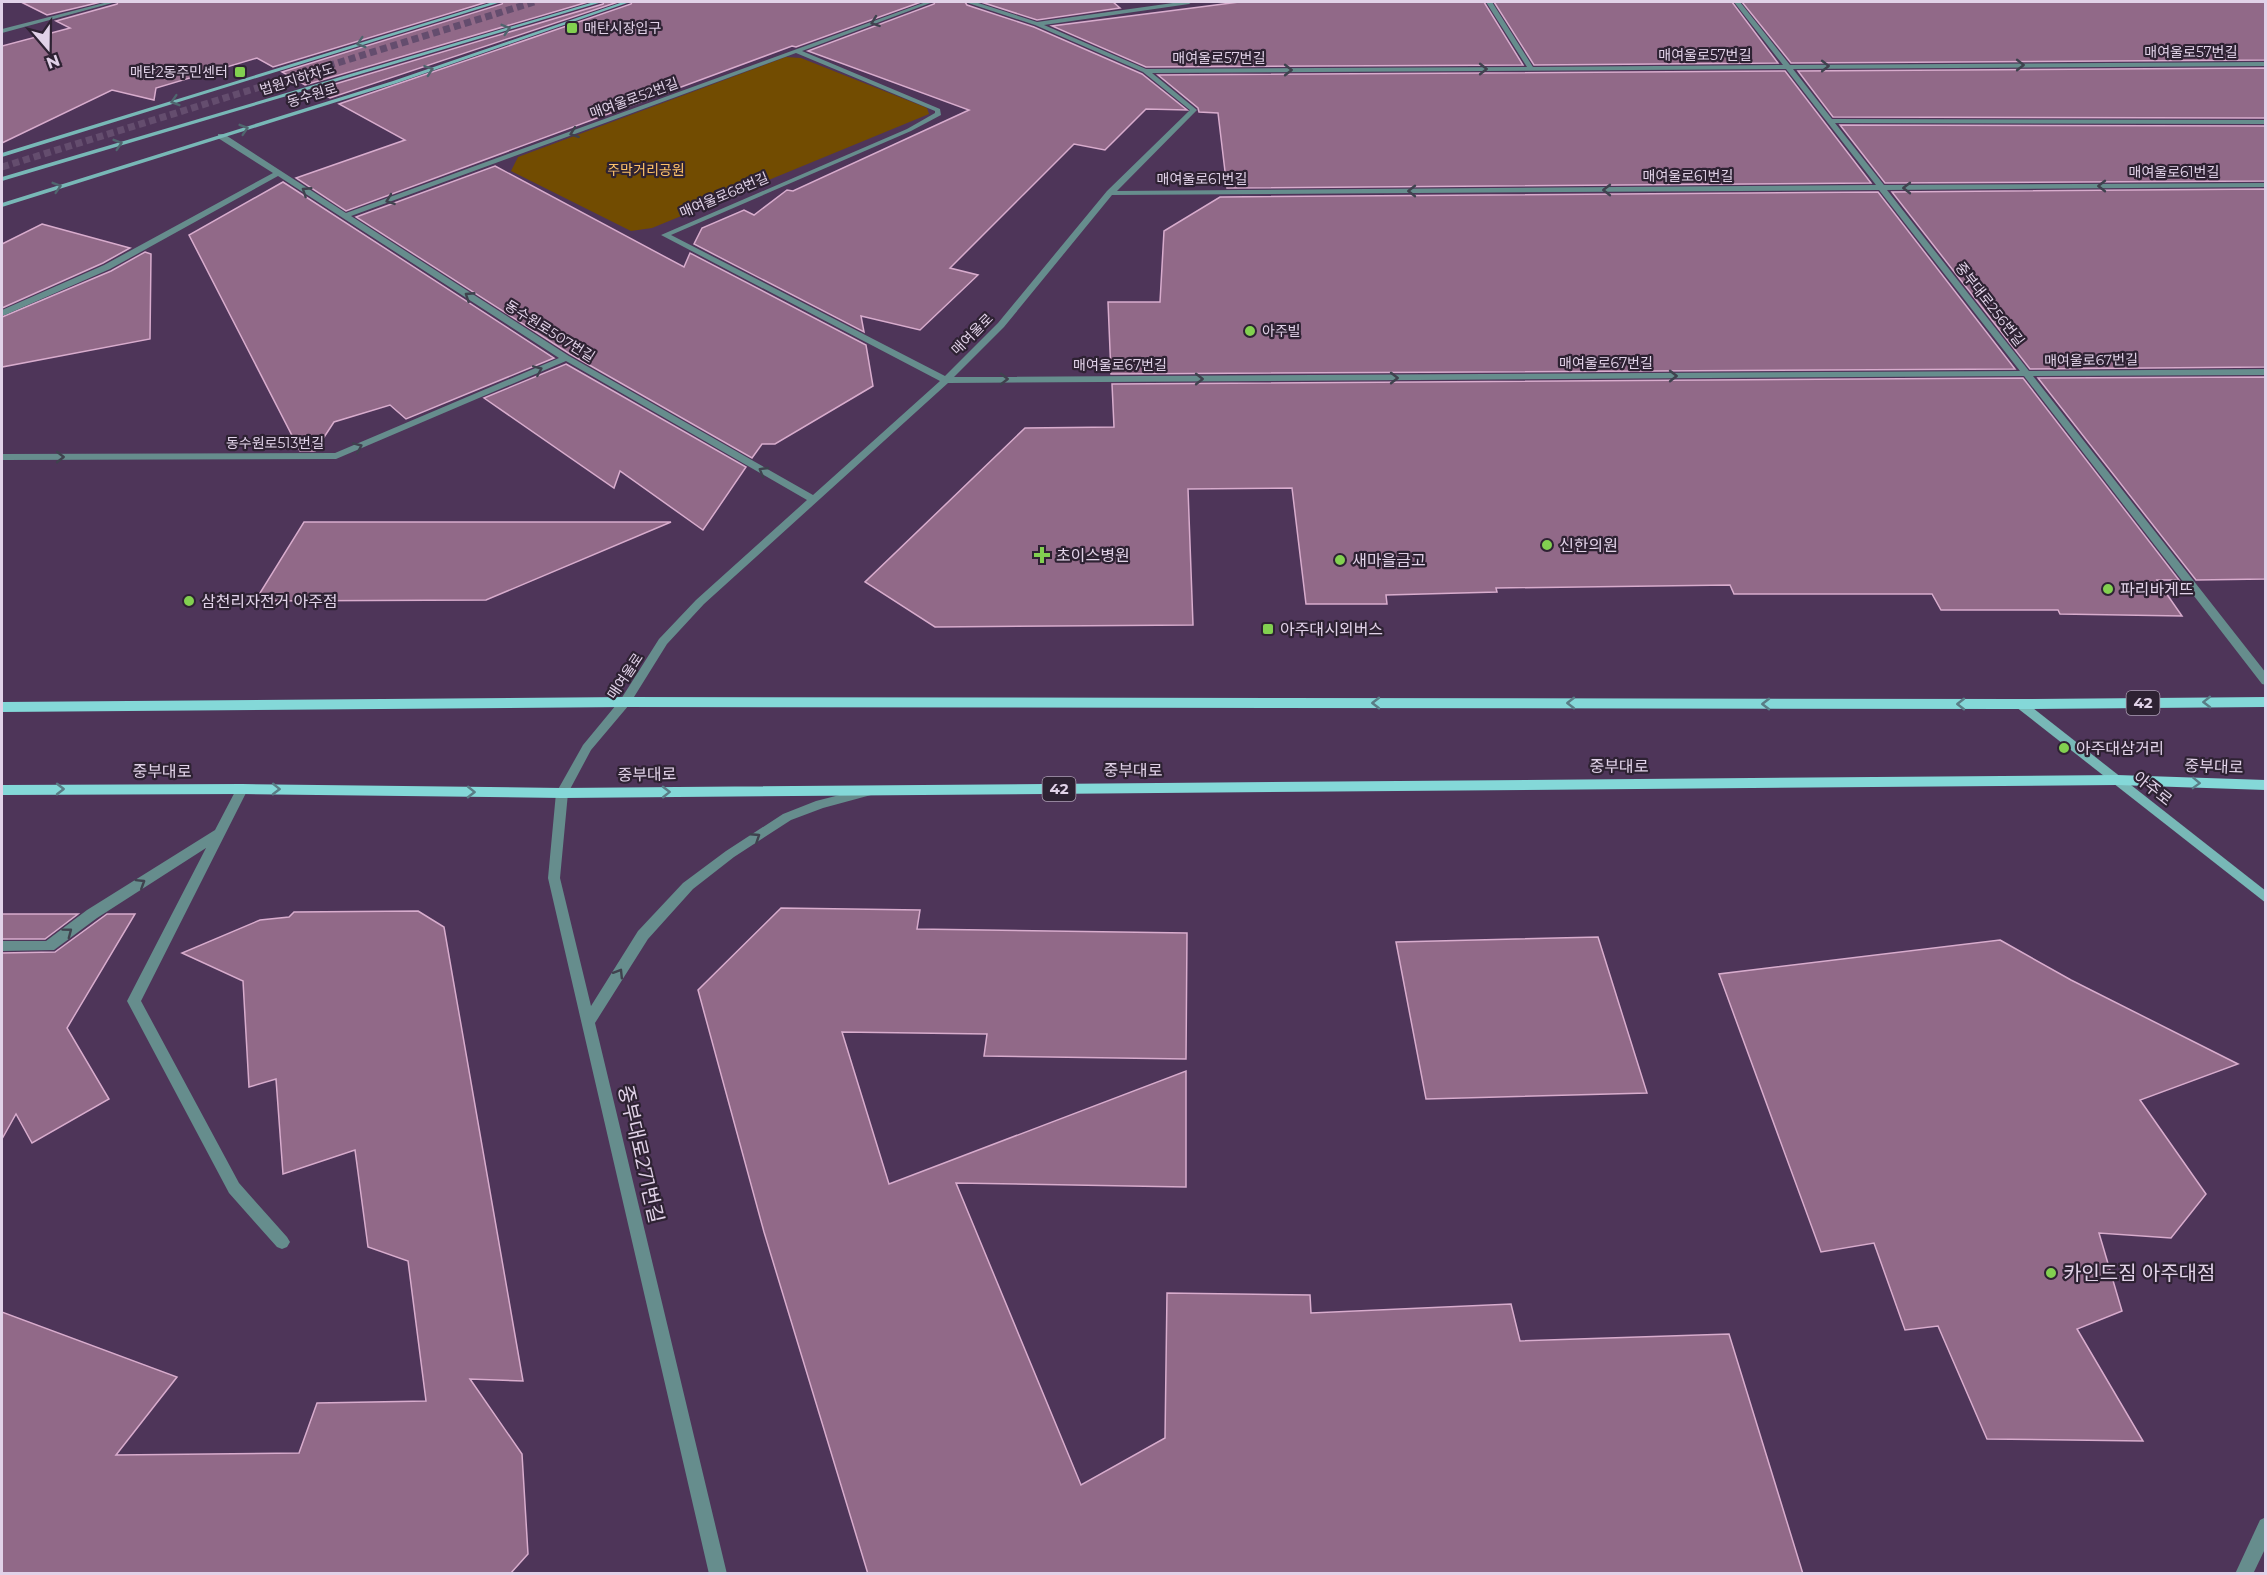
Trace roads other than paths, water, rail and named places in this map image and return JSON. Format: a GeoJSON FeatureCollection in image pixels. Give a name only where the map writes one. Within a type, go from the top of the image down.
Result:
{"type":"FeatureCollection","features":[{"type":"Feature","properties":{"kind":"main road"},"geometry":{"type":"LineString","coordinates":[[2,155],[498,2]]}},
{"type":"Feature","properties":{"kind":"main road","name":"법원지하차도"},"geometry":{"type":"LineString","coordinates":[[2,179],[599,2]]}},
{"type":"Feature","properties":{"kind":"main road","name":"동수원로"},"geometry":{"type":"LineString","coordinates":[[2,205],[395,82],[627,2]]}},
{"type":"Feature","properties":{"kind":"main road","name":"42"},"geometry":{"type":"LineString","coordinates":[[2,706],[625,702],[2020,704],[2265,702]]}},
{"type":"Feature","properties":{"kind":"main road","name":"아주로"},"geometry":{"type":"LineString","coordinates":[[2020,704],[2265,898]]}},
{"type":"Feature","properties":{"kind":"main road","name":"중부대로"},"geometry":{"type":"LineString","coordinates":[[2,790],[242,789],[562,793],[2117,780],[2265,785]]}},
{"type":"Feature","properties":{"kind":"street"},"geometry":{"type":"LineString","coordinates":[[2,32],[113,2]]}},
{"type":"Feature","properties":{"kind":"street","name":"매여울로52번길"},"geometry":{"type":"LineString","coordinates":[[345,216],[930,2]]}},
{"type":"Feature","properties":{"kind":"street","name":"매여울로"},"geometry":{"type":"LineString","coordinates":[[587,748],[625,702],[663,642],[700,602],[946,380],[1001,325],[1110,193],[1194,110],[1145,71],[1036,24],[970,2]]}},
{"type":"Feature","properties":{"kind":"street"},"geometry":{"type":"LineString","coordinates":[[1036,24],[1190,2]]}},
{"type":"Feature","properties":{"kind":"street"},"geometry":{"type":"LineString","coordinates":[[1489,2],[1531,68]]}},
{"type":"Feature","properties":{"kind":"street","name":"중부대로256번길"},"geometry":{"type":"LineString","coordinates":[[1737,2],[2265,681]]}},
{"type":"Feature","properties":{"kind":"street","name":"매여울로68번길"},"geometry":{"type":"LineString","coordinates":[[797,51],[938,110],[939,114],[909,130],[665,236],[946,380]]}},
{"type":"Feature","properties":{"kind":"street","name":"매여울로57번길"},"geometry":{"type":"LineString","coordinates":[[1145,71],[2265,64]]}},
{"type":"Feature","properties":{"kind":"street"},"geometry":{"type":"LineString","coordinates":[[1830,121],[2265,122]]}},
{"type":"Feature","properties":{"kind":"street","name":"동수원로507번길"},"geometry":{"type":"LineString","coordinates":[[221,136],[566,358],[814,500]]}},
{"type":"Feature","properties":{"kind":"street"},"geometry":{"type":"LineString","coordinates":[[2,314],[107,267],[278,173]]}},
{"type":"Feature","properties":{"kind":"street","name":"매여울로61번길"},"geometry":{"type":"LineString","coordinates":[[1110,193],[2265,185]]}},
{"type":"Feature","properties":{"kind":"street","name":"동수원로513번길"},"geometry":{"type":"LineString","coordinates":[[2,457],[336,456],[566,358]]}},
{"type":"Feature","properties":{"kind":"street","name":"매여울로67번길"},"geometry":{"type":"LineString","coordinates":[[946,380],[2265,372]]}},
{"type":"Feature","properties":{"kind":"street","name":"중부대로271번길"},"geometry":{"type":"LineString","coordinates":[[587,748],[562,793],[554,878],[718,1574]]}},
{"type":"Feature","properties":{"kind":"street"},"geometry":{"type":"LineString","coordinates":[[242,789],[134,1001],[234,1188],[282,1242]]}},
{"type":"Feature","properties":{"kind":"street"},"geometry":{"type":"LineString","coordinates":[[588,1022],[643,935],[688,886],[730,854],[787,817],[820,804],[872,790]]}},
{"type":"Feature","properties":{"kind":"street"},"geometry":{"type":"LineString","coordinates":[[2,946],[49,946],[92,914],[221,832]]}},
{"type":"Feature","properties":{"kind":"street"},"geometry":{"type":"LineString","coordinates":[[2244,1574],[2265,1526]]}},
{"type":"Feature","properties":{"kind":"tunnel"},"geometry":{"type":"LineString","coordinates":[[2,167],[534,2]]}},
{"type":"Feature","properties":{"kind":"place","name":"매탄시장입구"},"geometry":{"type":"Point","coordinates":[572,28]}},
{"type":"Feature","properties":{"kind":"place","name":"매탄2동주민센터"},"geometry":{"type":"Point","coordinates":[240,72]}},
{"type":"Feature","properties":{"kind":"place","name":"아주빌"},"geometry":{"type":"Point","coordinates":[1250,331]}},
{"type":"Feature","properties":{"kind":"place","name":"신한의원"},"geometry":{"type":"Point","coordinates":[1547,545]}},
{"type":"Feature","properties":{"kind":"place","name":"초이스병원"},"geometry":{"type":"Point","coordinates":[1042,555]}},
{"type":"Feature","properties":{"kind":"place","name":"새마을금고"},"geometry":{"type":"Point","coordinates":[1340,560]}},
{"type":"Feature","properties":{"kind":"place","name":"파리바게뜨"},"geometry":{"type":"Point","coordinates":[2108,589]}},
{"type":"Feature","properties":{"kind":"place","name":"삼천리자전거 아주점"},"geometry":{"type":"Point","coordinates":[189,601]}},
{"type":"Feature","properties":{"kind":"place","name":"아주대시외버스"},"geometry":{"type":"Point","coordinates":[1268,629]}},
{"type":"Feature","properties":{"kind":"place","name":"아주대삼거리"},"geometry":{"type":"Point","coordinates":[2064,748]}},
{"type":"Feature","properties":{"kind":"place","name":"카인드짐 아주대점"},"geometry":{"type":"Point","coordinates":[2051,1273]}},
{"type":"Feature","properties":{"kind":"park label","name":"주막거리공원"},"geometry":{"type":"Point","coordinates":[646,170]}}]}
